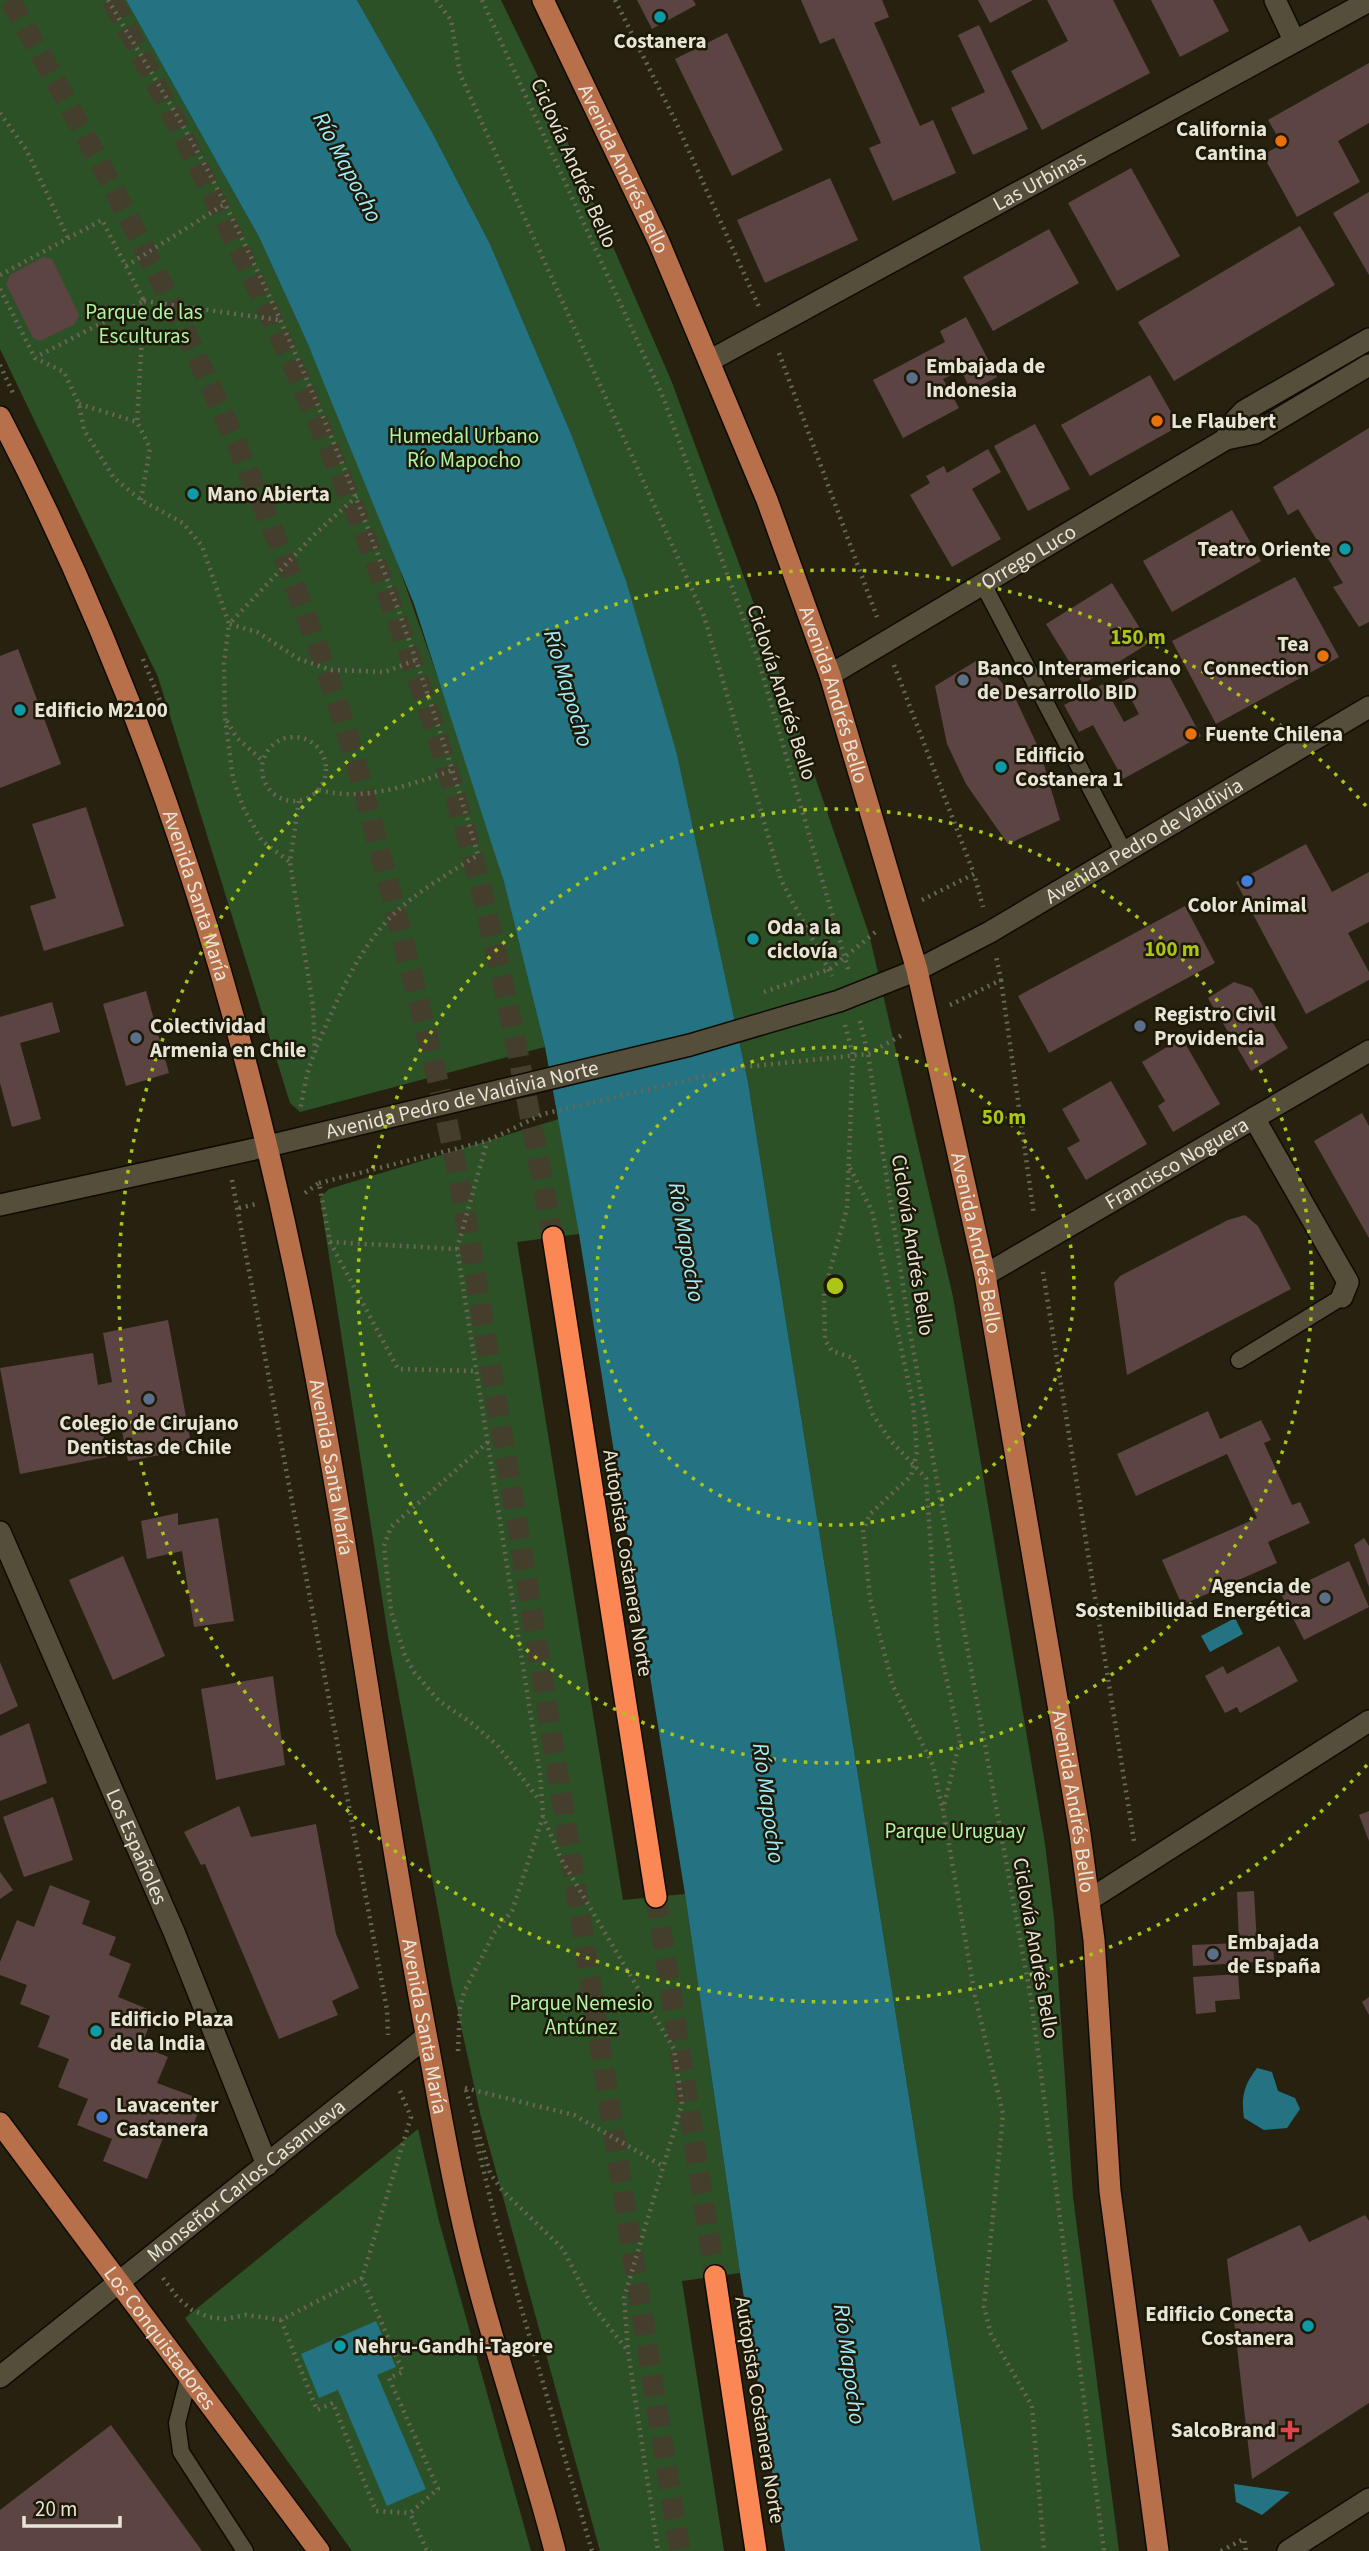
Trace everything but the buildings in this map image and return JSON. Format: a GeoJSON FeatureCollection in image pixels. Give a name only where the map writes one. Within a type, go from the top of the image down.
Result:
{"type":"FeatureCollection","features":[{"type":"Feature","properties":{"kind":"highway","name":"Autopista Costanera Norte"},"geometry":{"type":"LineString","coordinates":[[552,1237],[656,1898]]}},
{"type":"Feature","properties":{"kind":"highway","name":"Autopista Costanera Norte"},"geometry":{"type":"LineString","coordinates":[[715,2276],[756,2551]]}},
{"type":"Feature","properties":{"kind":"main road","name":"Avenida Andrés Bello"},"geometry":{"type":"LineString","coordinates":[[543,0],[616,148],[711,359],[772,512],[830,675],[917,970],[985,1275],[1052,1661],[1089,1900],[1110,2191],[1158,2551]]}},
{"type":"Feature","properties":{"kind":"main road","name":"Avenida Santa María"},"geometry":{"type":"LineString","coordinates":[[0,417],[92,609],[164,792],[203,908],[261,1119],[320,1405],[426,2037],[465,2235],[555,2551]]}},
{"type":"Feature","properties":{"kind":"main road","name":"Los Conquistadores"},"geometry":{"type":"LineString","coordinates":[[0,2123],[319,2551]]}},
{"type":"Feature","properties":{"kind":"street","name":"Las Urbinas"},"geometry":{"type":"LineString","coordinates":[[711,359],[1369,1]]}},
{"type":"Feature","properties":{"kind":"street"},"geometry":{"type":"LineString","coordinates":[[1276,3],[1294,40]]}},
{"type":"Feature","properties":{"kind":"street","name":"Orrego Luco"},"geometry":{"type":"LineString","coordinates":[[1226,439],[1231,425],[1244,411],[1369,339]]}},
{"type":"Feature","properties":{"kind":"street","name":"Orrego Luco"},"geometry":{"type":"LineString","coordinates":[[830,675],[1226,439],[1255,433],[1369,365]]}},
{"type":"Feature","properties":{"kind":"street","name":"Avenida Pedro de Valdivia"},"geometry":{"type":"LineString","coordinates":[[917,970],[990,932],[1369,707]]}},
{"type":"Feature","properties":{"kind":"street","name":"Avenida Pedro de Valdivia Norte"},"geometry":{"type":"LineString","coordinates":[[0,1205],[227,1156],[745,1030],[847,998],[917,970]]}},
{"type":"Feature","properties":{"kind":"street","name":"Francisco Noguera"},"geometry":{"type":"LineString","coordinates":[[985,1275],[1369,1051]]}},
{"type":"Feature","properties":{"kind":"street"},"geometry":{"type":"LineString","coordinates":[[1254,1118],[1348,1282],[1342,1297]]}},
{"type":"Feature","properties":{"kind":"street","name":"Los Españoles"},"geometry":{"type":"LineString","coordinates":[[0,1532],[174,1932],[267,2165]]}},
{"type":"Feature","properties":{"kind":"street"},"geometry":{"type":"LineString","coordinates":[[1089,1900],[1369,1721]]}},
{"type":"Feature","properties":{"kind":"street","name":"Monseñor Carlos Casanueva"},"geometry":{"type":"LineString","coordinates":[[0,2377],[426,2037]]}},
{"type":"Feature","properties":{"kind":"street"},"geometry":{"type":"LineString","coordinates":[[1287,2551],[1369,2499]]}},
{"type":"Feature","properties":{"kind":"lane"},"geometry":{"type":"LineString","coordinates":[[983,584],[1124,852]]}},
{"type":"Feature","properties":{"kind":"lane"},"geometry":{"type":"LineString","coordinates":[[1239,1360],[1342,1297]]}},
{"type":"Feature","properties":{"kind":"lane"},"geometry":{"type":"LineString","coordinates":[[189,2376],[177,2423],[181,2452],[245,2551]]}},
{"type":"Feature","properties":{"kind":"path"},"geometry":{"type":"LineString","coordinates":[[108,0],[225,204],[280,320],[357,496],[418,659],[478,856],[427,888],[387,920],[355,967],[315,1051],[307,1074],[300,1112],[261,1119]]}},
{"type":"Feature","properties":{"kind":"path"},"geometry":{"type":"LineString","coordinates":[[436,0],[451,20],[460,74],[704,617],[781,880],[847,998],[853,1055],[847,1208],[824,1293],[824,1340],[832,1351],[853,1358],[873,1415],[891,1441],[926,1478],[937,1635],[960,1741],[943,1809]]}},
{"type":"Feature","properties":{"kind":"path","name":"Ciclovía Andrés Bello"},"geometry":{"type":"LineString","coordinates":[[482,0],[663,397],[758,659],[846,957],[847,998],[868,1054],[910,1332],[1031,1999],[1104,2551]]}},
{"type":"Feature","properties":{"kind":"path"},"geometry":{"type":"LineString","coordinates":[[615,0],[681,132],[769,328],[811,432],[885,642],[974,874]]}},
{"type":"Feature","properties":{"kind":"path"},"geometry":{"type":"LineString","coordinates":[[0,113],[27,151],[68,239]]}},
{"type":"Feature","properties":{"kind":"path"},"geometry":{"type":"LineString","coordinates":[[126,266],[225,204]]}},
{"type":"Feature","properties":{"kind":"path"},"geometry":{"type":"LineString","coordinates":[[0,275],[102,220],[144,300],[137,422],[150,447],[141,500]]}},
{"type":"Feature","properties":{"kind":"path"},"geometry":{"type":"LineString","coordinates":[[0,289],[35,358],[64,372],[79,404],[85,430],[114,478],[141,500],[183,523],[202,546],[229,624],[224,663],[225,717],[233,779],[244,809],[262,841],[290,862]]}},
{"type":"Feature","properties":{"kind":"path"},"geometry":{"type":"LineString","coordinates":[[35,358],[144,300],[280,320]]}},
{"type":"Feature","properties":{"kind":"path"},"geometry":{"type":"LineString","coordinates":[[79,404],[137,422]]}},
{"type":"Feature","properties":{"kind":"path"},"geometry":{"type":"LineString","coordinates":[[229,624],[315,534],[357,496]]}},
{"type":"Feature","properties":{"kind":"path"},"geometry":{"type":"LineString","coordinates":[[229,624],[257,632],[299,659],[331,670],[384,672],[418,659]]}},
{"type":"Feature","properties":{"kind":"path"},"geometry":{"type":"LineString","coordinates":[[225,717],[237,738],[263,761]]}},
{"type":"Feature","properties":{"kind":"path"},"geometry":{"type":"LineString","coordinates":[[319,790],[326,771],[325,760],[313,743],[294,737],[274,744],[263,761],[262,771],[270,791],[289,801],[299,801],[319,790],[346,795],[371,793],[453,770]]}},
{"type":"Feature","properties":{"kind":"path"},"geometry":{"type":"LineString","coordinates":[[299,801],[290,862],[313,1006],[315,1051]]}},
{"type":"Feature","properties":{"kind":"path"},"geometry":{"type":"LineString","coordinates":[[759,994],[830,970],[846,957]]}},
{"type":"Feature","properties":{"kind":"path"},"geometry":{"type":"LineString","coordinates":[[1001,980],[1038,1245],[1138,1869]]}},
{"type":"Feature","properties":{"kind":"path"},"geometry":{"type":"LineString","coordinates":[[239,1208],[306,1192],[319,1183],[487,1141],[542,1114],[744,1067],[868,1054]]}},
{"type":"Feature","properties":{"kind":"path"},"geometry":{"type":"LineString","coordinates":[[487,1141],[457,1249],[540,1774],[543,1816],[560,1857],[674,2049],[682,2104],[625,2291],[628,2351],[659,2551]]}},
{"type":"Feature","properties":{"kind":"path"},"geometry":{"type":"LineString","coordinates":[[227,1156],[239,1208],[387,2010],[390,2066],[411,2117],[362,2278],[404,2372],[389,2378],[438,2489],[410,2513],[376,2511],[333,2403],[317,2410],[281,2320]]}},
{"type":"Feature","properties":{"kind":"path"},"geometry":{"type":"LineString","coordinates":[[849,1165],[872,1211],[913,1404],[916,1465],[911,1476],[870,1514],[863,1530],[870,1598],[893,1686],[933,1765],[975,1996],[1003,2114],[984,2307],[991,2334],[1032,2406],[1044,2551]]}},
{"type":"Feature","properties":{"kind":"path"},"geometry":{"type":"LineString","coordinates":[[319,1183],[330,1242],[397,1369],[476,1371]]}},
{"type":"Feature","properties":{"kind":"path"},"geometry":{"type":"LineString","coordinates":[[330,1242],[457,1249]]}},
{"type":"Feature","properties":{"kind":"path"},"geometry":{"type":"LineString","coordinates":[[488,1442],[391,1527],[384,1546],[391,1611],[405,1656],[424,1687],[497,1745],[541,1801]]}},
{"type":"Feature","properties":{"kind":"path"},"geometry":{"type":"LineString","coordinates":[[458,2054],[460,2009],[464,1992],[494,1933],[512,1911],[543,1816]]}},
{"type":"Feature","properties":{"kind":"path"},"geometry":{"type":"LineString","coordinates":[[628,2351],[591,2304],[563,2249],[502,2190],[490,2173],[465,2088],[574,2115],[662,2165]]}},
{"type":"Feature","properties":{"kind":"path"},"geometry":{"type":"LineString","coordinates":[[149,2259],[178,2298],[192,2310],[225,2319],[246,2315],[281,2320],[362,2278]]}},
{"type":"Feature","properties":{"kind":"path"},"geometry":{"type":"LineString","coordinates":[[410,2513],[427,2551]]}},
{"type":"Feature","properties":{"kind":"path"},"geometry":{"type":"LineString","coordinates":[[1222,2551],[1244,2539],[1246,2551]]}},
{"type":"Feature","properties":{"kind":"green space","name":"Parque de las Esculturas"},"geometry":{"type":"Polygon","coordinates":[[[0,0],[126,0],[259,237],[307,342],[384,525],[464,752],[504,882],[545,1047],[300,1112],[290,1103],[158,677],[0,349],[0,0]]]}},
{"type":"Feature","properties":{"kind":"green space","name":"Parque Uruguay"},"geometry":{"type":"Polygon","coordinates":[[[357,0],[501,0],[547,95],[671,380],[777,666],[869,934],[953,1297],[1045,1844],[1054,1918],[1073,2197],[1119,2551],[981,2551],[748,1082],[677,754],[572,436],[490,244],[432,132],[357,0]]]}},
{"type":"Feature","properties":{"kind":"green space","name":"Parque Nemesio Antúnez"},"geometry":{"type":"Polygon","coordinates":[[[559,1119],[579,1234],[517,1242],[623,1900],[685,1894],[740,2273],[682,2281],[724,2551],[600,2551],[481,2117],[451,1981],[389,1642],[320,1198],[329,1189],[559,1119]]]}},
{"type":"Feature","properties":{"kind":"green space"},"geometry":{"type":"Polygon","coordinates":[[[418,2129],[439,2221],[531,2551],[352,2551],[185,2318],[418,2129]]]}},
{"type":"Feature","properties":{"kind":"water","name":"Humedal Urbano Río Mapocho"},"geometry":{"type":"Polygon","coordinates":[[[126,0],[357,0],[432,132],[490,244],[572,436],[626,581],[677,754],[748,1082],[981,2551],[785,2551],[740,2273],[685,1894],[579,1234],[545,1047],[504,882],[414,604],[307,342],[259,237],[126,0]]]}},
{"type":"Feature","properties":{"kind":"water"},"geometry":{"type":"Polygon","coordinates":[[[1235,1618],[1243,1634],[1210,1652],[1201,1636],[1235,1618]]]}},
{"type":"Feature","properties":{"kind":"water"},"geometry":{"type":"Polygon","coordinates":[[[1257,2068],[1272,2072],[1278,2091],[1295,2098],[1300,2109],[1287,2128],[1264,2130],[1244,2118],[1245,2091],[1257,2068]]]}},
{"type":"Feature","properties":{"kind":"water"},"geometry":{"type":"Polygon","coordinates":[[[376,2321],[396,2367],[377,2375],[426,2489],[387,2506],[338,2390],[319,2398],[301,2354],[376,2321]]]}},
{"type":"Feature","properties":{"kind":"water"},"geometry":{"type":"Polygon","coordinates":[[[1234,2484],[1290,2492],[1262,2515],[1236,2502],[1234,2484]]]}},
{"type":"Feature","properties":{"kind":"tunnel"},"geometry":{"type":"LineString","coordinates":[[10,0],[150,260],[273,529],[341,714],[391,894],[458,1175],[546,1700],[680,2551]]}},
{"type":"Feature","properties":{"kind":"tunnel"},"geometry":{"type":"LineString","coordinates":[[112,0],[167,105],[271,318],[320,426],[407,647],[444,759],[477,873],[499,963],[553,1237]]}},
{"type":"Feature","properties":{"kind":"tunnel"},"geometry":{"type":"LineString","coordinates":[[656,1897],[715,2276]]}},
{"type":"Feature","properties":{"kind":"place","name":"Costanera"},"geometry":{"type":"Point","coordinates":[660,17]}},
{"type":"Feature","properties":{"kind":"place","name":"California Cantina"},"geometry":{"type":"Point","coordinates":[1281,141]}},
{"type":"Feature","properties":{"kind":"place","name":"Embajada de Indonesia"},"geometry":{"type":"Point","coordinates":[912,378]}},
{"type":"Feature","properties":{"kind":"place","name":"Le Flaubert"},"geometry":{"type":"Point","coordinates":[1157,421]}},
{"type":"Feature","properties":{"kind":"place","name":"Mano Abierta"},"geometry":{"type":"Point","coordinates":[193,494]}},
{"type":"Feature","properties":{"kind":"place","name":"Teatro Oriente"},"geometry":{"type":"Point","coordinates":[1345,549]}},
{"type":"Feature","properties":{"kind":"place","name":"Tea Connection"},"geometry":{"type":"Point","coordinates":[1323,656]}},
{"type":"Feature","properties":{"kind":"place","name":"Banco Interamericano de Desarrollo BID"},"geometry":{"type":"Point","coordinates":[963,680]}},
{"type":"Feature","properties":{"kind":"place","name":"Edificio M2100"},"geometry":{"type":"Point","coordinates":[20,710]}},
{"type":"Feature","properties":{"kind":"place","name":"Fuente Chilena"},"geometry":{"type":"Point","coordinates":[1191,734]}},
{"type":"Feature","properties":{"kind":"place","name":"Edificio Costanera 1"},"geometry":{"type":"Point","coordinates":[1001,767]}},
{"type":"Feature","properties":{"kind":"place","name":"Color Animal"},"geometry":{"type":"Point","coordinates":[1247,881]}},
{"type":"Feature","properties":{"kind":"place","name":"Oda a la ciclovía"},"geometry":{"type":"Point","coordinates":[753,939]}},
{"type":"Feature","properties":{"kind":"place","name":"Registro Civil Providencia"},"geometry":{"type":"Point","coordinates":[1140,1026]}},
{"type":"Feature","properties":{"kind":"place","name":"Colectividad Armenia en Chile"},"geometry":{"type":"Point","coordinates":[136,1038]}},
{"type":"Feature","properties":{"kind":"place","name":"Colegio de Cirujano Dentistas de Chile"},"geometry":{"type":"Point","coordinates":[149,1399]}},
{"type":"Feature","properties":{"kind":"place","name":"Agencia de Sostenibilidad Energética"},"geometry":{"type":"Point","coordinates":[1325,1598]}},
{"type":"Feature","properties":{"kind":"place","name":"Embajada de España"},"geometry":{"type":"Point","coordinates":[1213,1954]}},
{"type":"Feature","properties":{"kind":"place","name":"Edificio Plaza de la India"},"geometry":{"type":"Point","coordinates":[96,2031]}},
{"type":"Feature","properties":{"kind":"place","name":"Lavacenter Castanera"},"geometry":{"type":"Point","coordinates":[102,2117]}},
{"type":"Feature","properties":{"kind":"place","name":"Edificio Conecta Costanera"},"geometry":{"type":"Point","coordinates":[1308,2326]}},
{"type":"Feature","properties":{"kind":"place","name":"Nehru-Gandhi-Tagore"},"geometry":{"type":"Point","coordinates":[340,2346]}},
{"type":"Feature","properties":{"kind":"place","name":"SalcoBrand"},"geometry":{"type":"Point","coordinates":[1290,2430]}},
{"type":"Feature","properties":{"kind":"water label","name":"Río Mapocho"},"geometry":{"type":"Point","coordinates":[348,167]}},
{"type":"Feature","properties":{"kind":"water label","name":"Río Mapocho"},"geometry":{"type":"Point","coordinates":[569,688]}},
{"type":"Feature","properties":{"kind":"water label","name":"Río Mapocho"},"geometry":{"type":"Point","coordinates":[687,1242]}},
{"type":"Feature","properties":{"kind":"water label","name":"Río Mapocho"},"geometry":{"type":"Point","coordinates":[769,1803]}},
{"type":"Feature","properties":{"kind":"water label","name":"Río Mapocho"},"geometry":{"type":"Point","coordinates":[850,2364]}}]}
